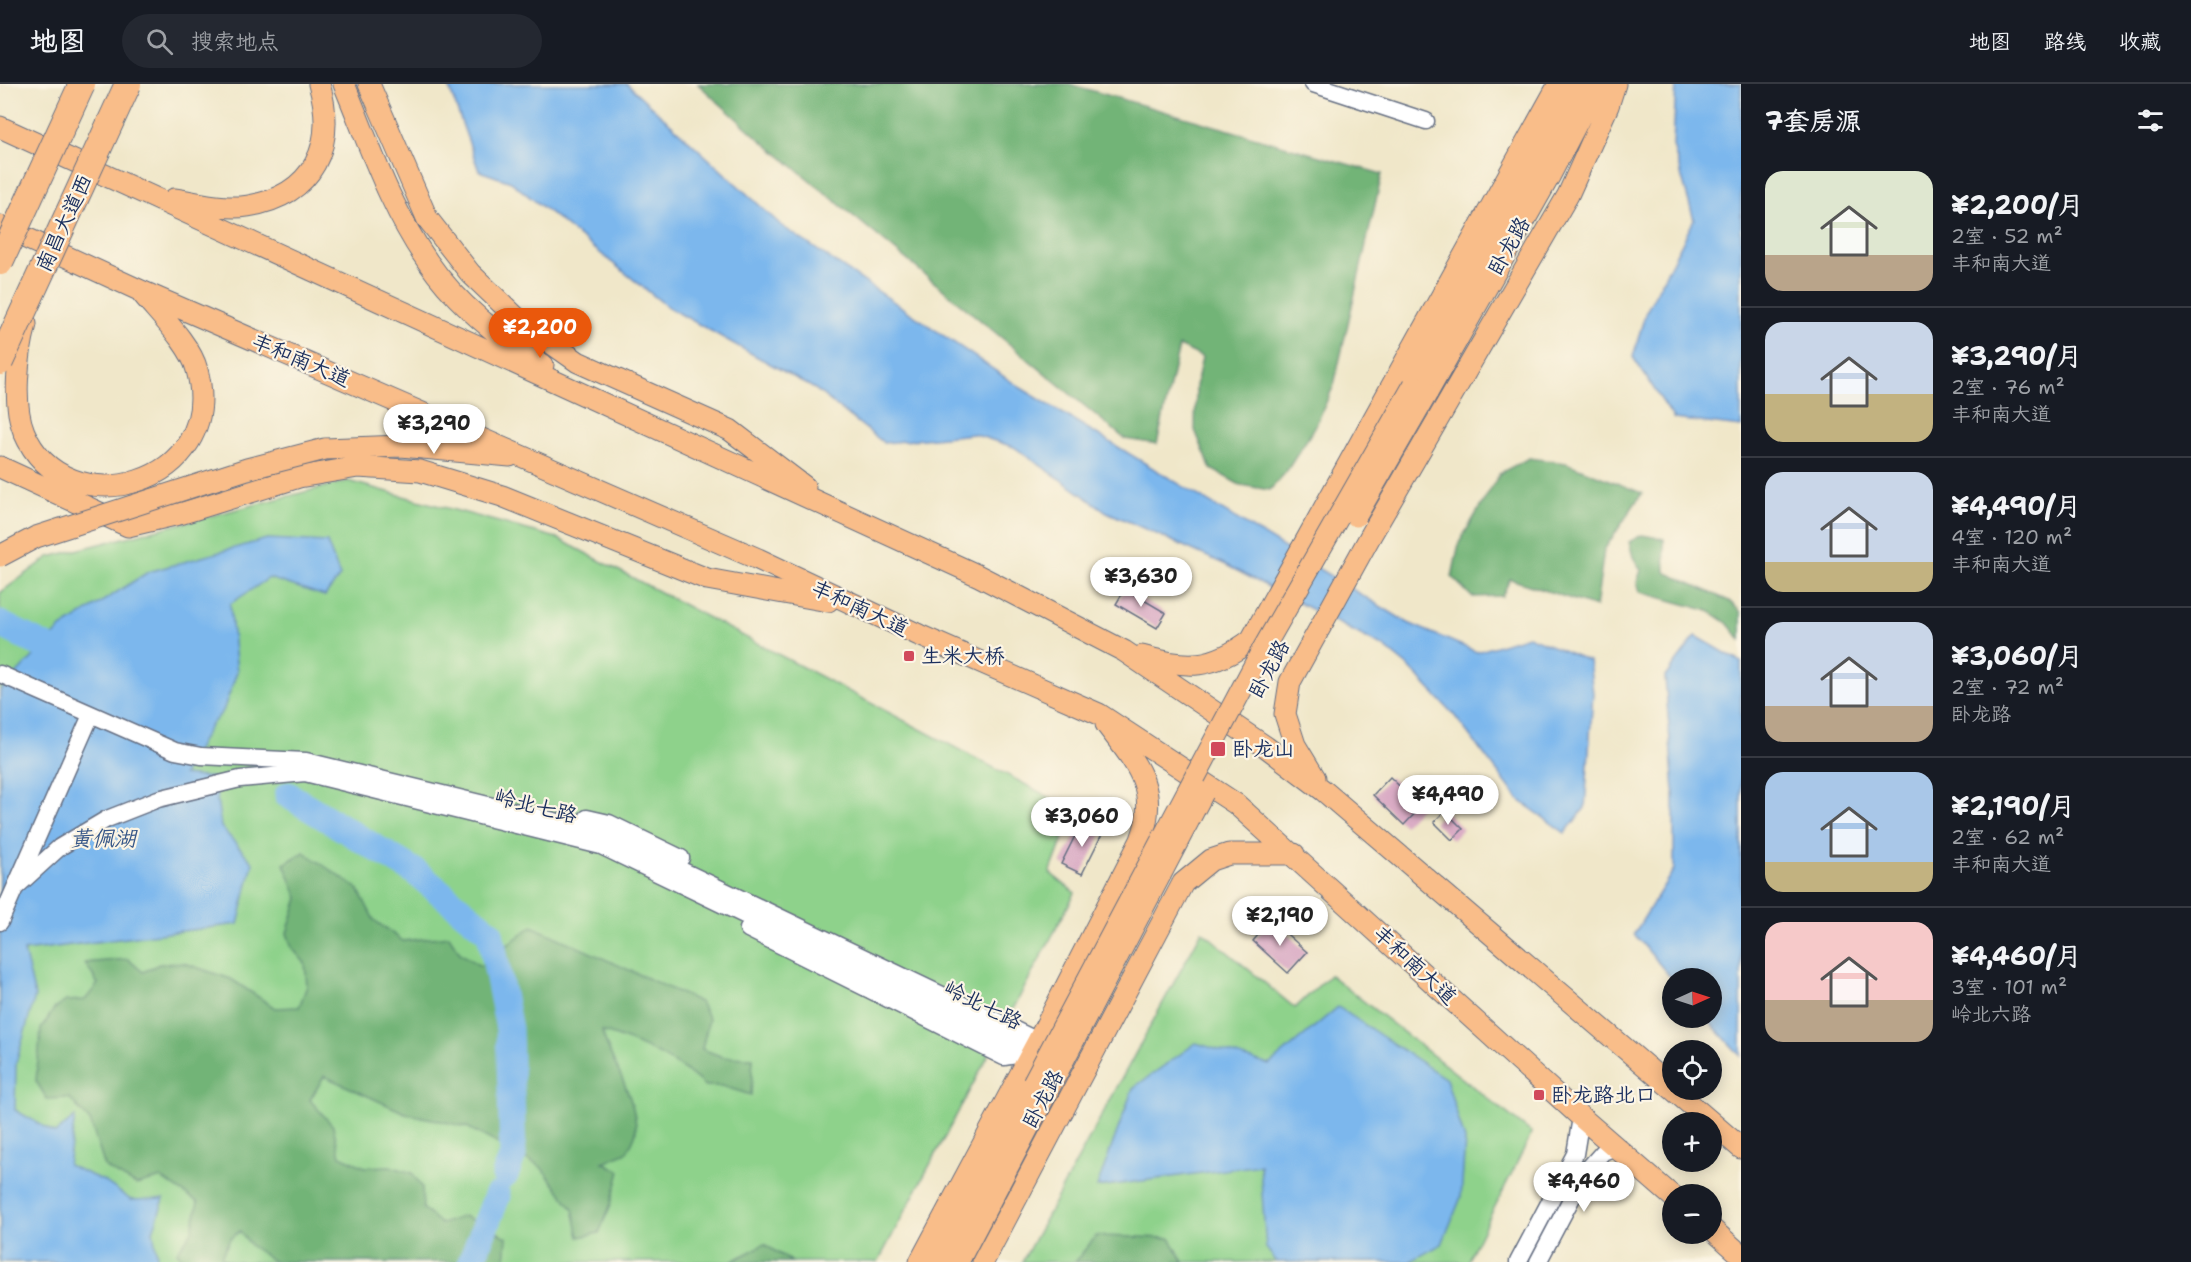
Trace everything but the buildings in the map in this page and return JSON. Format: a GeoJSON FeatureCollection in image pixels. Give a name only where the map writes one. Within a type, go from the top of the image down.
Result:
{"type":"FeatureCollection","features":[{"type":"Feature","properties":{"kind":"highway","name":"南昌大道西"},"geometry":{"type":"LineString","coordinates":[[0,262],[82,84]]}},
{"type":"Feature","properties":{"kind":"highway","name":"南昌大道西"},"geometry":{"type":"LineString","coordinates":[[0,362],[129,86]]}},
{"type":"Feature","properties":{"kind":"main road"},"geometry":{"type":"LineString","coordinates":[[153,196],[219,205],[246,206],[291,191],[307,176],[321,156],[326,132],[326,108],[319,84]]}},
{"type":"Feature","properties":{"kind":"main road"},"geometry":{"type":"LineString","coordinates":[[344,84],[404,224],[428,263],[457,297],[527,355],[623,413]]}},
{"type":"Feature","properties":{"kind":"main road"},"geometry":{"type":"LineString","coordinates":[[369,84],[427,218],[470,273],[521,322],[578,362],[730,430],[838,512]]}},
{"type":"Feature","properties":{"kind":"main road","name":"卧龙路"},"geometry":{"type":"LineString","coordinates":[[1124,651],[1171,664],[1205,663],[1229,656],[1251,639],[1559,84]]}},
{"type":"Feature","properties":{"kind":"main road","name":"卧龙路"},"geometry":{"type":"LineString","coordinates":[[1420,389],[1577,84]]}},
{"type":"Feature","properties":{"kind":"main road","name":"卧龙路"},"geometry":{"type":"LineString","coordinates":[[958,1262],[1040,1087],[1263,649],[1550,175],[1597,84]]}},
{"type":"Feature","properties":{"kind":"main road","name":"卧龙路"},"geometry":{"type":"LineString","coordinates":[[1324,791],[1295,746],[1285,714],[1290,681],[1371,535],[1568,195],[1608,106],[1615,84]]}},
{"type":"Feature","properties":{"kind":"main road"},"geometry":{"type":"LineString","coordinates":[[0,127],[979,576],[1124,651],[1266,747],[1324,791],[1699,1112]]}},
{"type":"Feature","properties":{"kind":"main road","name":"丰和南大道"},"geometry":{"type":"LineString","coordinates":[[0,226],[139,290],[758,559],[855,606],[1099,714],[1236,804],[1294,854],[1581,1117],[1662,1187]]}},
{"type":"Feature","properties":{"kind":"main road"},"geometry":{"type":"LineString","coordinates":[[37,283],[19,351],[18,398],[24,431],[43,461],[64,475],[91,485],[117,485],[142,480],[163,471],[177,459],[189,443],[199,417],[197,368],[182,341],[139,290]]}},
{"type":"Feature","properties":{"kind":"main road"},"geometry":{"type":"LineString","coordinates":[[0,556],[36,537],[247,468],[325,449],[401,446],[528,458]]}},
{"type":"Feature","properties":{"kind":"main road"},"geometry":{"type":"LineString","coordinates":[[0,467],[128,526],[183,513],[299,477],[358,467],[420,471],[502,496],[707,579],[855,606]]}},
{"type":"Feature","properties":{"kind":"main road","name":"卧龙路"},"geometry":{"type":"LineString","coordinates":[[920,1262],[1035,1047],[1141,840],[1149,819],[1150,800],[1135,763],[1099,714]]}},
{"type":"Feature","properties":{"kind":"main road","name":"卧龙路"},"geometry":{"type":"LineString","coordinates":[[983,1262],[1183,883],[1211,861],[1229,854],[1294,854]]}},
{"type":"Feature","properties":{"kind":"main road","name":"卧龙路"},"geometry":{"type":"LineString","coordinates":[[940,1262],[1040,1087]]}},
{"type":"Feature","properties":{"kind":"main road"},"geometry":{"type":"LineString","coordinates":[[1722,1132],[1741,1148]]}},
{"type":"Feature","properties":{"kind":"main road"},"geometry":{"type":"LineString","coordinates":[[1722,1238],[1741,1255]]}},
{"type":"Feature","properties":{"kind":"street"},"geometry":{"type":"LineString","coordinates":[[1313,84],[1426,121]]}},
{"type":"Feature","properties":{"kind":"street"},"geometry":{"type":"LineString","coordinates":[[0,674],[175,751],[201,756],[306,761],[604,833],[1035,1047]]}},
{"type":"Feature","properties":{"kind":"street","name":"岭北七路"},"geometry":{"type":"LineString","coordinates":[[0,922],[91,715]]}},
{"type":"Feature","properties":{"kind":"street","name":"岭北七路"},"geometry":{"type":"LineString","coordinates":[[16,886],[60,847],[107,819],[179,791],[240,779],[305,772],[602,846],[1035,1047]]}},
{"type":"Feature","properties":{"kind":"street"},"geometry":{"type":"LineString","coordinates":[[1518,1262],[1575,1154],[1581,1117]]}},
{"type":"Feature","properties":{"kind":"street"},"geometry":{"type":"LineString","coordinates":[[1539,1262],[1586,1171],[1603,1152],[1616,1147]]}},
{"type":"Feature","properties":{"kind":"green space"},"geometry":{"type":"Polygon","coordinates":[[[698,84],[1069,84],[1382,174],[1334,385],[1315,427],[1286,472],[1270,490],[1240,485],[1211,469],[1195,430],[1196,386],[1202,357],[1179,346],[1157,444],[1125,439],[756,136],[698,84]]]}},
{"type":"Feature","properties":{"kind":"green space"},"geometry":{"type":"Polygon","coordinates":[[[1529,458],[1566,463],[1642,493],[1604,550],[1596,607],[1510,579],[1502,596],[1472,597],[1452,577],[1459,543],[1500,473],[1529,458]]]}},
{"type":"Feature","properties":{"kind":"green space"},"geometry":{"type":"Polygon","coordinates":[[[348,481],[557,538],[1074,810],[1050,873],[1075,893],[878,1262],[0,1262],[0,593],[49,557],[348,481]]]}},
{"type":"Feature","properties":{"kind":"green space"},"geometry":{"type":"Polygon","coordinates":[[[1642,535],[1664,539],[1665,572],[1729,601],[1741,612],[1741,640],[1727,623],[1709,611],[1640,592],[1637,582],[1641,570],[1633,557],[1629,542],[1642,535]]]}},
{"type":"Feature","properties":{"kind":"green space"},"geometry":{"type":"Polygon","coordinates":[[[304,852],[358,889],[374,920],[403,941],[449,936],[460,953],[480,966],[532,926],[700,1002],[709,1019],[702,1049],[723,1057],[753,1058],[751,1095],[722,1086],[705,1086],[682,1068],[657,1053],[602,1031],[632,1104],[636,1133],[627,1152],[603,1162],[620,1171],[611,1204],[599,1233],[579,1237],[573,1209],[541,1167],[467,1127],[405,1113],[324,1076],[310,1100],[333,1126],[340,1156],[365,1167],[390,1166],[412,1173],[422,1187],[423,1209],[441,1224],[464,1216],[507,1237],[505,1262],[275,1262],[251,1246],[240,1231],[230,1239],[221,1257],[231,1262],[185,1262],[177,1252],[192,1231],[198,1202],[161,1178],[136,1185],[105,1167],[90,1121],[69,1098],[47,1099],[36,1081],[41,1029],[54,1009],[66,1001],[85,1000],[98,984],[85,963],[128,959],[143,972],[159,964],[184,963],[231,979],[275,1008],[299,1007],[307,986],[305,963],[292,948],[287,933],[298,898],[284,864],[304,852]]]}},
{"type":"Feature","properties":{"kind":"green space"},"geometry":{"type":"Polygon","coordinates":[[[1202,931],[1295,1008],[1330,975],[1532,1133],[1467,1262],[1022,1262],[1202,931]]]}},
{"type":"Feature","properties":{"kind":"green space"},"geometry":{"type":"Polygon","coordinates":[[[1096,1236],[1170,1238],[1184,1262],[1075,1262],[1096,1236]]]}},
{"type":"Feature","properties":{"kind":"green space"},"geometry":{"type":"Polygon","coordinates":[[[764,1244],[792,1262],[731,1262],[764,1244]]]}},
{"type":"Feature","properties":{"kind":"water"},"geometry":{"type":"Polygon","coordinates":[[[448,84],[627,84],[782,226],[1021,388],[1408,623],[1477,652],[1528,636],[1589,661],[1593,693],[1585,808],[1565,833],[1519,800],[1454,715],[1410,668],[1384,647],[1224,564],[1107,512],[1014,447],[973,434],[884,443],[815,389],[668,307],[511,182],[479,171],[448,84]]]}},
{"type":"Feature","properties":{"kind":"water"},"geometry":{"type":"Polygon","coordinates":[[[1676,84],[1741,84],[1741,427],[1674,419],[1633,357],[1645,314],[1694,220],[1673,146],[1676,84]]]}},
{"type":"Feature","properties":{"kind":"water","name":"黄佩湖"},"geometry":{"type":"Polygon","coordinates":[[[267,539],[327,542],[340,576],[325,596],[269,578],[230,604],[237,672],[223,711],[210,726],[183,775],[214,778],[221,827],[253,863],[238,924],[24,951],[35,996],[16,1063],[15,1110],[55,1133],[75,1117],[68,1165],[104,1181],[131,1200],[164,1199],[153,1231],[158,1262],[0,1262],[0,691],[61,628],[148,572],[267,539]]]}},
{"type":"Feature","properties":{"kind":"water"},"geometry":{"type":"Polygon","coordinates":[[[1696,636],[1741,662],[1741,1056],[1715,1028],[1722,1028],[1722,968],[1663,968],[1634,934],[1674,869],[1674,791],[1665,677],[1696,636]]]}},
{"type":"Feature","properties":{"kind":"water"},"geometry":{"type":"Polygon","coordinates":[[[1338,1007],[1446,1079],[1465,1140],[1461,1197],[1442,1244],[1409,1262],[1277,1262],[1266,1248],[1260,1165],[1097,1187],[1133,1088],[1196,1043],[1269,1065],[1338,1007]]]}},
{"type":"Feature","properties":{"kind":"waterway"},"geometry":{"type":"LineString","coordinates":[[0,624],[76,662]]}},
{"type":"Feature","properties":{"kind":"waterway"},"geometry":{"type":"LineString","coordinates":[[288,795],[414,871],[490,933],[509,1029],[513,1155],[505,1175]]}},
{"type":"Feature","properties":{"kind":"waterway"},"geometry":{"type":"LineString","coordinates":[[471,1262],[497,1196]]}},
{"type":"Feature","properties":{"kind":"place","name":"生米大桥"},"geometry":{"type":"Point","coordinates":[909,656]}},
{"type":"Feature","properties":{"kind":"place","name":"卧龙山"},"geometry":{"type":"Point","coordinates":[1218,749]}},
{"type":"Feature","properties":{"kind":"place","name":"卧龙路北口"},"geometry":{"type":"Point","coordinates":[1539,1095]}}]}
